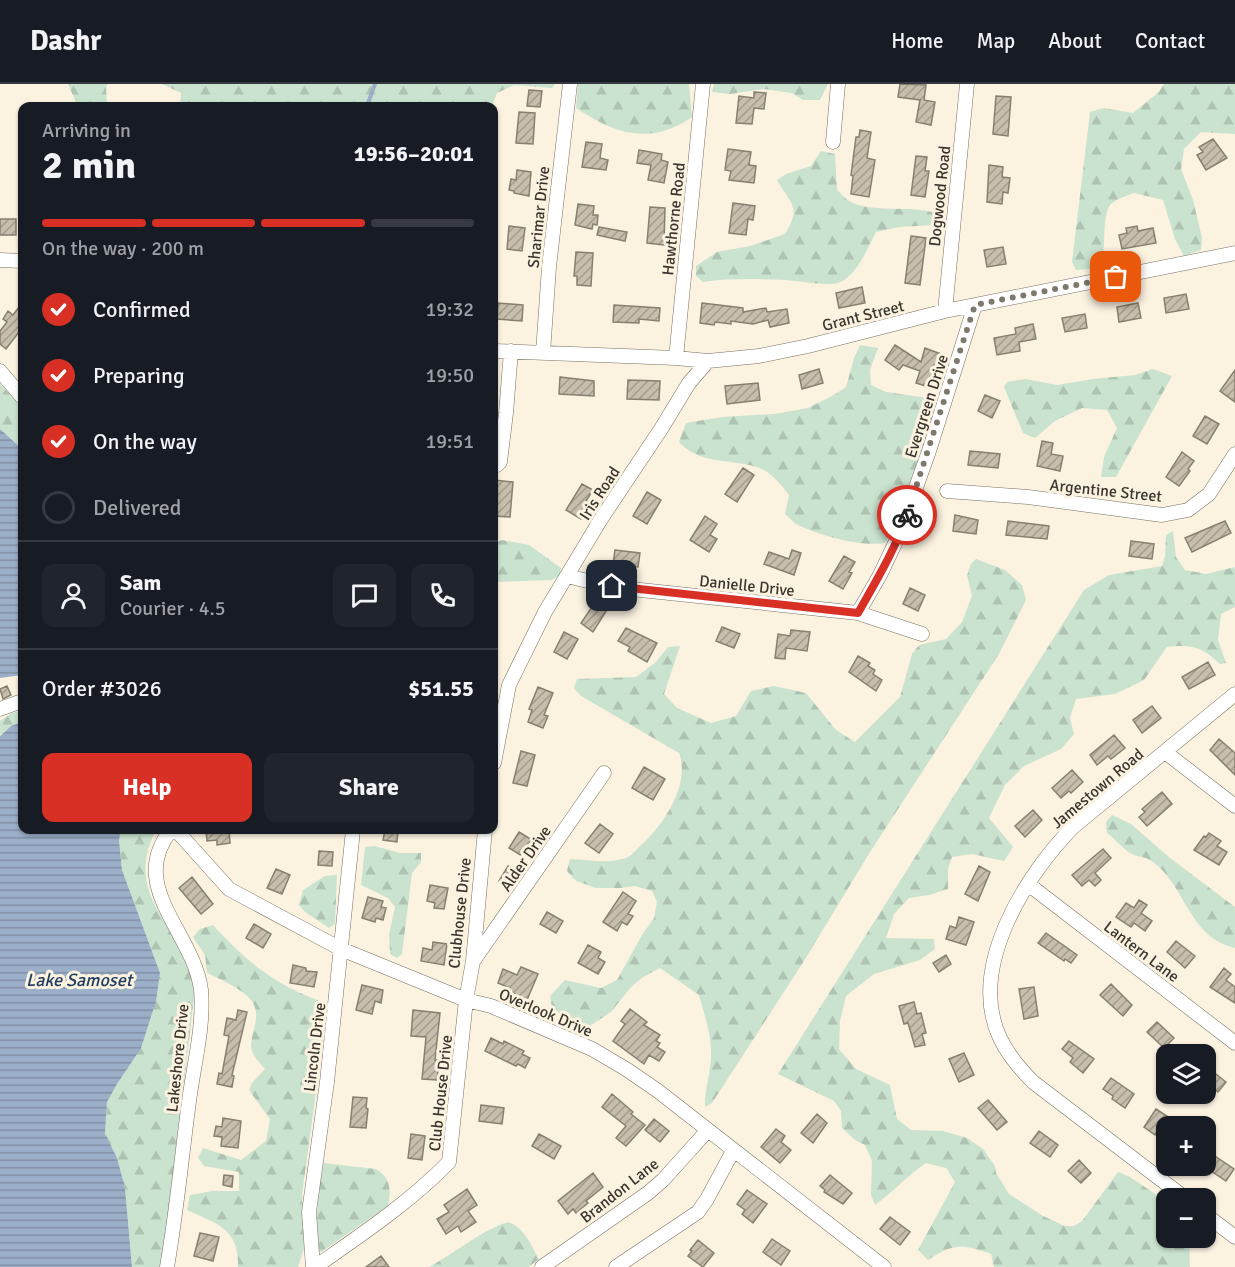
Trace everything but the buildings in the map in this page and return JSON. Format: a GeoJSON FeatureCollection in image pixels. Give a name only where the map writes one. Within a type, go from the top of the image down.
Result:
{"type":"FeatureCollection","features":[{"type":"Feature","properties":{"kind":"street","name":"Sharimar Drive"},"geometry":{"type":"LineString","coordinates":[[543,353],[549,267],[570,84]]}},
{"type":"Feature","properties":{"kind":"street","name":"Hawthorne Road"},"geometry":{"type":"LineString","coordinates":[[676,358],[703,84]]}},
{"type":"Feature","properties":{"kind":"street"},"geometry":{"type":"LineString","coordinates":[[833,142],[838,84]]}},
{"type":"Feature","properties":{"kind":"street","name":"Dogwood Road"},"geometry":{"type":"LineString","coordinates":[[945,311],[968,84]]}},
{"type":"Feature","properties":{"kind":"street","name":"Grant Street"},"geometry":{"type":"LineString","coordinates":[[498,351],[708,361],[759,356],[808,346],[945,311],[1235,254]]}},
{"type":"Feature","properties":{"kind":"street"},"geometry":{"type":"LineString","coordinates":[[0,260],[18,261]]}},
{"type":"Feature","properties":{"kind":"street","name":"Evergreen Drive"},"geometry":{"type":"LineString","coordinates":[[858,613],[900,535],[975,305]]}},
{"type":"Feature","properties":{"kind":"street"},"geometry":{"type":"LineString","coordinates":[[498,464],[500,462],[500,413],[511,351]]}},
{"type":"Feature","properties":{"kind":"street","name":"Iris Road"},"geometry":{"type":"LineString","coordinates":[[498,742],[509,685],[545,612],[601,519],[689,383],[708,361]]}},
{"type":"Feature","properties":{"kind":"street"},"geometry":{"type":"LineString","coordinates":[[0,371],[18,392]]}},
{"type":"Feature","properties":{"kind":"street","name":"Argentine Street"},"geometry":{"type":"LineString","coordinates":[[947,491],[1028,497],[1162,515],[1188,510],[1209,494],[1235,454]]}},
{"type":"Feature","properties":{"kind":"street","name":"Danielle Drive"},"geometry":{"type":"LineString","coordinates":[[567,576],[612,586],[858,613],[922,634]]}},
{"type":"Feature","properties":{"kind":"street","name":"Jamestown Road"},"geometry":{"type":"LineString","coordinates":[[1172,1188],[1033,1082],[1017,1066],[999,1036],[991,1000],[991,982],[995,959],[1010,918],[1028,884],[1049,853],[1073,827],[1235,694]]}},
{"type":"Feature","properties":{"kind":"street"},"geometry":{"type":"LineString","coordinates":[[0,709],[18,702]]}},
{"type":"Feature","properties":{"kind":"street"},"geometry":{"type":"LineString","coordinates":[[1166,752],[1235,806]]}},
{"type":"Feature","properties":{"kind":"street","name":"Alder Drive"},"geometry":{"type":"LineString","coordinates":[[473,961],[604,773]]}},
{"type":"Feature","properties":{"kind":"street","name":"Lakeshore Drive"},"geometry":{"type":"LineString","coordinates":[[167,834],[162,839],[154,865],[157,891],[194,963],[201,999],[198,1044],[167,1267]]}},
{"type":"Feature","properties":{"kind":"street","name":"Overlook Drive"},"geometry":{"type":"LineString","coordinates":[[180,834],[229,889],[341,949],[466,1000],[491,1006],[592,1049],[641,1078],[884,1267]]}},
{"type":"Feature","properties":{"kind":"street","name":"Lincoln Drive"},"geometry":{"type":"LineString","coordinates":[[314,1267],[309,1212],[327,1082],[353,834]]}},
{"type":"Feature","properties":{"kind":"street","name":"Clubhouse Drive"},"geometry":{"type":"LineString","coordinates":[[466,1000],[473,961],[486,834]]}},
{"type":"Feature","properties":{"kind":"street","name":"Lantern Lane"},"geometry":{"type":"LineString","coordinates":[[1028,884],[1235,1043]]}},
{"type":"Feature","properties":{"kind":"street","name":"Club House Drive"},"geometry":{"type":"LineString","coordinates":[[314,1267],[410,1198],[449,1162],[466,1000]]}},
{"type":"Feature","properties":{"kind":"street","name":"Brandon Lane"},"geometry":{"type":"LineString","coordinates":[[542,1267],[648,1193],[663,1180],[708,1130]]}},
{"type":"Feature","properties":{"kind":"street"},"geometry":{"type":"LineString","coordinates":[[616,1267],[698,1212],[733,1151]]}},
{"type":"Feature","properties":{"kind":"street"},"geometry":{"type":"LineString","coordinates":[[1216,1223],[1235,1237]]}},
{"type":"Feature","properties":{"kind":"green space"},"geometry":{"type":"Polygon","coordinates":[[[68,84],[108,84],[106,86],[107,102],[75,102],[68,84]]]}},
{"type":"Feature","properties":{"kind":"green space"},"geometry":{"type":"Polygon","coordinates":[[[162,84],[555,84],[552,88],[514,85],[497,93],[494,102],[180,102],[181,93],[162,84]]]}},
{"type":"Feature","properties":{"kind":"green space"},"geometry":{"type":"Polygon","coordinates":[[[578,84],[689,84],[692,117],[677,126],[647,134],[619,130],[576,108],[578,84]]]}},
{"type":"Feature","properties":{"kind":"green space"},"geometry":{"type":"Polygon","coordinates":[[[714,84],[828,84],[820,100],[803,100],[792,93],[764,89],[730,94],[712,92],[714,84]]]}},
{"type":"Feature","properties":{"kind":"green space"},"geometry":{"type":"Polygon","coordinates":[[[1164,84],[1235,84],[1235,134],[1201,132],[1184,149],[1181,169],[1193,200],[1202,238],[1201,250],[1184,256],[1175,239],[1163,200],[1134,193],[1111,204],[1108,209],[1101,262],[1089,269],[1076,270],[1072,262],[1090,112],[1104,108],[1133,113],[1159,92],[1164,84]]]}},
{"type":"Feature","properties":{"kind":"green space"},"geometry":{"type":"Polygon","coordinates":[[[821,151],[835,154],[837,190],[849,201],[869,207],[915,209],[936,213],[934,225],[899,227],[876,232],[856,268],[844,280],[834,284],[755,279],[703,282],[696,276],[696,266],[717,252],[750,246],[785,234],[794,211],[777,180],[786,174],[811,166],[821,151]]]}},
{"type":"Feature","properties":{"kind":"green space"},"geometry":{"type":"Polygon","coordinates":[[[860,345],[878,348],[870,370],[871,385],[886,392],[928,398],[935,413],[891,534],[885,543],[842,540],[798,525],[785,514],[789,495],[766,471],[749,465],[703,457],[679,442],[686,423],[722,417],[775,414],[808,408],[834,395],[846,387],[860,345]]]}},
{"type":"Feature","properties":{"kind":"green space"},"geometry":{"type":"Polygon","coordinates":[[[1153,369],[1172,376],[1116,477],[1101,477],[1104,457],[1117,428],[1107,410],[1082,408],[1055,421],[1035,438],[1023,433],[1004,387],[1007,382],[1025,379],[1057,385],[1135,375],[1153,369]]]}},
{"type":"Feature","properties":{"kind":"green space"},"geometry":{"type":"Polygon","coordinates":[[[0,384],[18,403],[18,445],[0,429],[0,384]]]}},
{"type":"Feature","properties":{"kind":"green space"},"geometry":{"type":"Polygon","coordinates":[[[1173,531],[1176,557],[1185,570],[1206,574],[1235,567],[1235,607],[1221,614],[1218,640],[1226,663],[1220,664],[1196,648],[1167,647],[1144,680],[1115,694],[1076,699],[1070,718],[1074,734],[1061,749],[1024,766],[1005,785],[989,818],[1013,847],[1004,861],[972,854],[952,857],[948,869],[948,889],[909,898],[894,914],[886,938],[934,939],[935,949],[920,960],[874,974],[846,996],[840,1021],[839,1049],[856,1069],[890,1085],[897,1119],[911,1130],[943,1131],[967,1138],[983,1149],[995,1166],[996,1173],[1009,1194],[1043,1216],[1065,1226],[1074,1226],[1082,1221],[1118,1172],[1130,1177],[1156,1195],[1156,1248],[1189,1248],[1190,1267],[994,1267],[991,1254],[965,1247],[944,1250],[928,1260],[918,1250],[955,1182],[946,1168],[926,1163],[875,1205],[871,1195],[872,1161],[865,1145],[855,1140],[842,1128],[841,1111],[834,1101],[778,1074],[1084,590],[1109,575],[1162,566],[1166,535],[1173,531]]]}},
{"type":"Feature","properties":{"kind":"green space"},"geometry":{"type":"Polygon","coordinates":[[[502,540],[529,545],[561,568],[560,575],[552,580],[498,582],[498,542],[502,540]]]}},
{"type":"Feature","properties":{"kind":"green space"},"geometry":{"type":"Polygon","coordinates":[[[976,559],[1005,570],[1022,585],[1026,600],[999,654],[870,852],[804,961],[712,1103],[705,1107],[711,1048],[699,995],[660,968],[643,977],[631,987],[611,1012],[588,1027],[573,1023],[552,1007],[550,996],[565,980],[601,988],[617,980],[654,918],[657,902],[652,891],[635,886],[596,888],[576,881],[567,871],[570,859],[606,861],[630,856],[649,838],[673,804],[681,778],[682,765],[679,753],[581,696],[574,688],[577,679],[636,677],[656,662],[668,647],[680,646],[664,694],[677,708],[711,723],[736,716],[751,691],[774,686],[806,693],[836,730],[855,742],[900,697],[912,654],[919,645],[946,639],[962,622],[972,596],[967,575],[971,564],[976,559]]]}},
{"type":"Feature","properties":{"kind":"green space"},"geometry":{"type":"Polygon","coordinates":[[[18,711],[18,723],[0,735],[0,721],[18,711]]]}},
{"type":"Feature","properties":{"kind":"green space"},"geometry":{"type":"Polygon","coordinates":[[[1112,815],[1131,824],[1170,858],[1235,907],[1235,948],[1219,942],[1207,933],[1162,870],[1148,859],[1129,852],[1107,833],[1106,822],[1112,815]]]}},
{"type":"Feature","properties":{"kind":"green space"},"geometry":{"type":"Polygon","coordinates":[[[120,834],[154,834],[148,849],[147,883],[159,912],[186,959],[195,990],[162,1267],[132,1267],[125,1188],[105,1134],[107,1102],[117,1084],[160,973],[122,870],[120,834]]]}},
{"type":"Feature","properties":{"kind":"green space"},"geometry":{"type":"Polygon","coordinates":[[[375,846],[400,853],[421,853],[421,862],[412,873],[402,954],[397,958],[390,954],[389,935],[395,907],[388,898],[361,885],[365,847],[375,846]]]}},
{"type":"Feature","properties":{"kind":"green space"},"geometry":{"type":"Polygon","coordinates":[[[337,875],[335,924],[329,928],[305,912],[299,905],[303,890],[325,876],[337,875]]]}},
{"type":"Feature","properties":{"kind":"green space"},"geometry":{"type":"Polygon","coordinates":[[[213,925],[238,951],[265,973],[295,990],[328,1003],[302,1195],[304,1248],[298,1267],[238,1267],[235,1244],[224,1229],[187,1210],[190,1195],[212,1191],[239,1191],[239,1172],[204,1166],[198,1158],[203,1148],[241,1160],[266,1141],[270,1119],[249,1090],[252,1083],[265,1069],[251,1049],[256,1022],[254,1006],[243,993],[207,973],[205,955],[193,937],[200,929],[213,925]]]}},
{"type":"Feature","properties":{"kind":"green space"},"geometry":{"type":"Polygon","coordinates":[[[323,1163],[376,1169],[385,1176],[390,1195],[388,1206],[321,1252],[318,1251],[317,1218],[323,1163]]]}},
{"type":"Feature","properties":{"kind":"green space"},"geometry":{"type":"Polygon","coordinates":[[[509,1222],[523,1233],[539,1259],[529,1267],[429,1267],[479,1235],[509,1222]]]}},
{"type":"Feature","properties":{"kind":"water"},"geometry":{"type":"Polygon","coordinates":[[[0,429],[18,445],[18,676],[0,678],[0,429]]]}},
{"type":"Feature","properties":{"kind":"water","name":"Lake Samoset"},"geometry":{"type":"Polygon","coordinates":[[[18,723],[18,834],[120,834],[122,870],[160,973],[156,1001],[141,1048],[107,1102],[105,1134],[117,1158],[125,1188],[132,1267],[0,1267],[0,736],[11,726],[18,723]]]}},
{"type":"Feature","properties":{"kind":"waterway"},"geometry":{"type":"LineString","coordinates":[[368,102],[375,84]]}},
{"type":"Feature","properties":{"kind":"way so far"},"geometry":{"type":"LineString","coordinates":[[907,515],[975,305],[1116,277]]}},
{"type":"Feature","properties":{"kind":"route"},"geometry":{"type":"LineString","coordinates":[[612,586],[858,613],[900,535],[907,515]]}}]}
